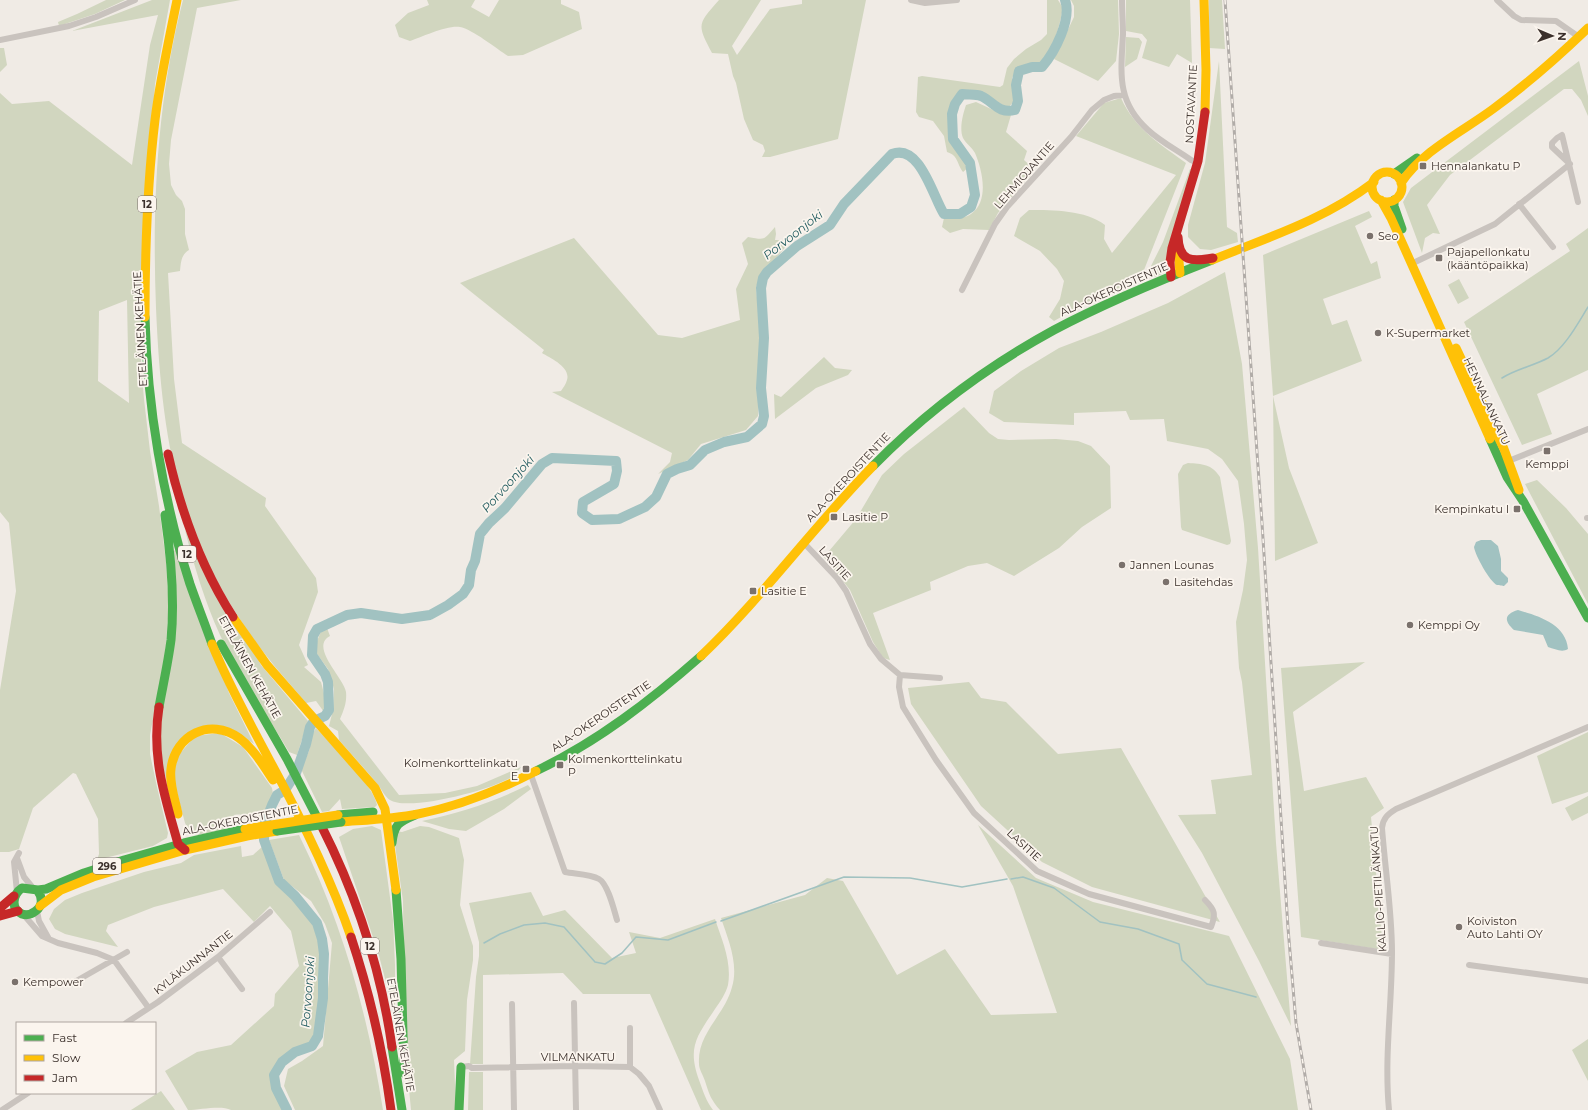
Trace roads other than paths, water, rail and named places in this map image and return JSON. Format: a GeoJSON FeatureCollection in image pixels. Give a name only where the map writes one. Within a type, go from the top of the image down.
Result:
{"type":"FeatureCollection","features":[{"type":"Feature","properties":{"kind":"main road","name":"ETELÄINEN KEHÄTIE"},"geometry":{"type":"LineString","coordinates":[[177,0],[162,75],[153,139],[146,228],[146,328],[157,438],[172,517],[189,578],[213,646],[274,776],[327,875],[351,937],[364,975],[375,1020],[391,1110]]}},
{"type":"Feature","properties":{"kind":"main road","name":"NOSTAVANTIE"},"geometry":{"type":"LineString","coordinates":[[1170,277],[1168,267],[1172,248],[1198,163],[1202,140],[1204,118],[1204,0]]}},
{"type":"Feature","properties":{"kind":"main road"},"geometry":{"type":"LineString","coordinates":[[1402,183],[1394,174],[1384,173],[1380,174],[1374,182],[1373,189],[1378,198],[1389,202],[1394,200],[1401,191],[1402,183],[1412,169],[1434,150],[1514,93],[1548,66],[1588,28]]}},
{"type":"Feature","properties":{"kind":"main road"},"geometry":{"type":"LineString","coordinates":[[1394,174],[1410,162],[1434,150]]}},
{"type":"Feature","properties":{"kind":"main road","name":"ALA-OKEROISTENTIE"},"geometry":{"type":"LineString","coordinates":[[386,814],[415,815],[428,813],[499,790],[531,775],[595,738],[623,719],[691,666],[732,626],[842,499],[886,453],[932,412],[1015,353],[1067,323],[1109,303],[1221,256],[1288,230],[1341,206],[1374,182]]}},
{"type":"Feature","properties":{"kind":"main road","name":"ALA-OKEROISTENTIE"},"geometry":{"type":"LineString","coordinates":[[1341,206],[1378,198]]}},
{"type":"Feature","properties":{"kind":"main road","name":"HENNALANKATU"},"geometry":{"type":"LineString","coordinates":[[1378,198],[1413,263],[1523,501],[1588,618]]}},
{"type":"Feature","properties":{"kind":"main road","name":"HENNALANKATU"},"geometry":{"type":"LineString","coordinates":[[1394,200],[1394,206],[1413,263]]}},
{"type":"Feature","properties":{"kind":"main road","name":"NOSTAVANTIE"},"geometry":{"type":"LineString","coordinates":[[1178,230],[1180,273]]}},
{"type":"Feature","properties":{"kind":"main road"},"geometry":{"type":"LineString","coordinates":[[1178,248],[1184,257],[1193,260],[1221,256]]}},
{"type":"Feature","properties":{"kind":"main road","name":"ETELÄINEN KEHÄTIE"},"geometry":{"type":"LineString","coordinates":[[152,382],[173,499],[186,551],[202,602],[215,632],[232,664],[254,699],[305,792],[347,881],[372,953],[388,1018],[402,1110]]}},
{"type":"Feature","properties":{"kind":"main road"},"geometry":{"type":"LineString","coordinates":[[152,382],[174,481],[184,517],[202,560],[229,610],[263,659],[335,743],[373,784],[381,799],[386,814],[399,919],[406,1110]]}},
{"type":"Feature","properties":{"kind":"main road"},"geometry":{"type":"LineString","coordinates":[[152,382],[152,429],[169,549],[172,596],[171,639],[157,720],[156,753],[160,778],[183,846]]}},
{"type":"Feature","properties":{"kind":"main road"},"geometry":{"type":"LineString","coordinates":[[183,846],[170,768],[177,748],[191,734],[200,730],[211,729],[226,731],[234,734],[251,750],[274,776]]}},
{"type":"Feature","properties":{"kind":"main road","name":"ALA-OKEROISTENTIE"},"geometry":{"type":"LineString","coordinates":[[35,889],[47,889],[73,877],[94,870],[183,846],[246,833],[459,803]]}},
{"type":"Feature","properties":{"kind":"main road"},"geometry":{"type":"LineString","coordinates":[[391,856],[395,826],[399,821],[415,815]]}},
{"type":"Feature","properties":{"kind":"main road","name":"ALA-OKEROISTENTIE"},"geometry":{"type":"LineString","coordinates":[[39,908],[61,890],[72,885],[130,866],[183,846]]}},
{"type":"Feature","properties":{"kind":"main road"},"geometry":{"type":"LineString","coordinates":[[0,908],[24,887],[35,889],[41,899],[39,908],[32,914],[21,912],[0,916]]}},
{"type":"Feature","properties":{"kind":"main road"},"geometry":{"type":"LineString","coordinates":[[16,894],[14,902],[21,912]]}},
{"type":"Feature","properties":{"kind":"main road"},"geometry":{"type":"LineString","coordinates":[[459,1110],[461,1067]]}},
{"type":"Feature","properties":{"kind":"street"},"geometry":{"type":"LineString","coordinates":[[0,40],[69,26],[96,17],[135,0]]}},
{"type":"Feature","properties":{"kind":"street"},"geometry":{"type":"LineString","coordinates":[[910,0],[925,3],[957,0]]}},
{"type":"Feature","properties":{"kind":"street"},"geometry":{"type":"LineString","coordinates":[[1122,0],[1123,33],[1120,66],[1124,95],[1130,109],[1150,132],[1191,160],[1198,163]]}},
{"type":"Feature","properties":{"kind":"street"},"geometry":{"type":"LineString","coordinates":[[1497,0],[1514,16],[1521,20],[1556,21],[1579,37]]}},
{"type":"Feature","properties":{"kind":"street","name":"LEHMIOJANTIE"},"geometry":{"type":"LineString","coordinates":[[962,290],[995,224],[1007,207],[1071,137],[1092,110],[1104,100],[1114,96],[1124,95]]}},
{"type":"Feature","properties":{"kind":"street"},"geometry":{"type":"LineString","coordinates":[[1413,263],[1490,226],[1570,164],[1578,202]]}},
{"type":"Feature","properties":{"kind":"street"},"geometry":{"type":"LineString","coordinates":[[1519,204],[1553,247]]}},
{"type":"Feature","properties":{"kind":"street"},"geometry":{"type":"LineString","coordinates":[[1505,463],[1588,429]]}},
{"type":"Feature","properties":{"kind":"street","name":"LASITIE"},"geometry":{"type":"LineString","coordinates":[[804,543],[837,578],[846,591],[858,620],[881,660],[900,675],[899,687],[903,707],[936,760],[974,812],[1037,871],[1089,894],[1211,927],[1215,918],[1214,913],[1212,908],[1205,900]]}},
{"type":"Feature","properties":{"kind":"street"},"geometry":{"type":"LineString","coordinates":[[900,675],[940,678]]}},
{"type":"Feature","properties":{"kind":"street","name":"KALLIO-PIETILÄNKATU"},"geometry":{"type":"LineString","coordinates":[[1389,1110],[1387,1084],[1392,954],[1382,828],[1384,818],[1396,809],[1588,727]]}},
{"type":"Feature","properties":{"kind":"street"},"geometry":{"type":"LineString","coordinates":[[531,775],[565,872],[595,877],[601,880],[610,899],[617,920]]}},
{"type":"Feature","properties":{"kind":"street"},"geometry":{"type":"LineString","coordinates":[[16,894],[14,862],[18,855],[24,877],[35,889]]}},
{"type":"Feature","properties":{"kind":"street"},"geometry":{"type":"LineString","coordinates":[[39,908],[39,921],[49,939]]}},
{"type":"Feature","properties":{"kind":"street"},"geometry":{"type":"LineString","coordinates":[[21,912],[42,936],[58,943],[107,956],[114,960],[148,1007]]}},
{"type":"Feature","properties":{"kind":"street","name":"KYLÄKUNNANTIE"},"geometry":{"type":"LineString","coordinates":[[127,1022],[148,1007],[158,1002],[218,957],[270,912]]}},
{"type":"Feature","properties":{"kind":"street"},"geometry":{"type":"LineString","coordinates":[[1321,943],[1392,954]]}},
{"type":"Feature","properties":{"kind":"street"},"geometry":{"type":"LineString","coordinates":[[71,984],[127,952]]}},
{"type":"Feature","properties":{"kind":"street"},"geometry":{"type":"LineString","coordinates":[[218,957],[242,989]]}},
{"type":"Feature","properties":{"kind":"street"},"geometry":{"type":"LineString","coordinates":[[1469,965],[1588,981]]}},
{"type":"Feature","properties":{"kind":"street"},"geometry":{"type":"LineString","coordinates":[[574,1003],[576,1110]]}},
{"type":"Feature","properties":{"kind":"street"},"geometry":{"type":"LineString","coordinates":[[512,1004],[514,1110]]}},
{"type":"Feature","properties":{"kind":"street"},"geometry":{"type":"LineString","coordinates":[[630,1028],[630,1067]]}},
{"type":"Feature","properties":{"kind":"street","name":"VILMANKATU"},"geometry":{"type":"LineString","coordinates":[[461,1067],[467,1070],[472,1068],[513,1067],[630,1067],[639,1074],[649,1086],[660,1110]]}},
{"type":"Feature","properties":{"kind":"street"},"geometry":{"type":"LineString","coordinates":[[6,1109],[27,1094]]}},
{"type":"Feature","properties":{"kind":"water"},"geometry":{"type":"Polygon","coordinates":[[[1481,540],[1491,540],[1498,546],[1501,559],[1501,571],[1508,578],[1508,582],[1504,586],[1494,583],[1480,562],[1474,547],[1476,542],[1481,540]]]}},
{"type":"Feature","properties":{"kind":"water"},"geometry":{"type":"Polygon","coordinates":[[[1518,610],[1542,618],[1557,627],[1566,640],[1568,649],[1561,651],[1556,650],[1548,647],[1543,635],[1514,630],[1508,623],[1507,618],[1510,613],[1518,610]]]}},
{"type":"Feature","properties":{"kind":"waterway","name":"Porvoonjoki"},"geometry":{"type":"LineString","coordinates":[[287,1110],[276,1088],[274,1075],[282,1062],[295,1052],[312,1046],[318,1036],[323,998],[324,954],[322,939],[317,923],[295,896],[279,881],[264,840],[265,823],[277,795],[285,790],[296,773],[310,727],[314,721],[325,716],[329,710],[328,682],[325,674],[312,655],[313,636],[317,629],[347,615],[361,613],[402,619],[430,615],[448,605],[463,594],[469,585],[471,570],[475,561],[480,534],[505,508],[542,464],[552,458],[616,461],[617,471],[614,484],[583,502],[582,513],[592,520],[619,519],[645,507],[656,497],[667,474],[690,465],[705,450],[724,442],[747,437],[762,424],[764,416],[761,388],[764,338],[761,288],[763,278],[767,272],[797,246],[830,225],[844,204],[892,154],[902,153],[910,156],[918,164],[944,214],[960,214],[971,207],[975,195],[970,163],[953,139],[952,114],[955,104],[962,94],[977,95],[985,98],[1000,109],[1009,111],[1015,110],[1018,101],[1016,85],[1019,71],[1032,67],[1042,67],[1047,61],[1057,44],[1064,26],[1067,8],[1065,0]]}},
{"type":"Feature","properties":{"kind":"waterway"},"geometry":{"type":"LineString","coordinates":[[1502,378],[1513,372],[1542,361],[1554,354],[1571,335],[1588,307]]}},
{"type":"Feature","properties":{"kind":"waterway"},"geometry":{"type":"LineString","coordinates":[[721,921],[844,877],[910,878],[962,887],[1007,879]]}},
{"type":"Feature","properties":{"kind":"waterway"},"geometry":{"type":"LineString","coordinates":[[1011,879],[1023,877],[1054,888],[1100,922],[1138,929],[1179,944],[1182,960],[1207,984],[1256,997]]}},
{"type":"Feature","properties":{"kind":"waterway"},"geometry":{"type":"LineString","coordinates":[[484,943],[500,934],[524,925],[545,923],[564,927],[595,962],[605,964],[622,953],[636,937],[668,940],[716,922]]}},
{"type":"Feature","properties":{"kind":"railway"},"geometry":{"type":"LineString","coordinates":[[1225,0],[1262,523],[1288,928],[1296,1023],[1311,1110]]}},
{"type":"Feature","properties":{"kind":"place","name":"Hennalankatu P"},"geometry":{"type":"Point","coordinates":[1423,166]}},
{"type":"Feature","properties":{"kind":"place","name":"Seo"},"geometry":{"type":"Point","coordinates":[1370,236]}},
{"type":"Feature","properties":{"kind":"place","name":"Pajapellonkatu (kääntöpaikka)"},"geometry":{"type":"Point","coordinates":[1439,258]}},
{"type":"Feature","properties":{"kind":"place","name":"K-Supermarket"},"geometry":{"type":"Point","coordinates":[1378,333]}},
{"type":"Feature","properties":{"kind":"place","name":"Kemppi"},"geometry":{"type":"Point","coordinates":[1547,451]}},
{"type":"Feature","properties":{"kind":"place","name":"Kempinkatu I"},"geometry":{"type":"Point","coordinates":[1517,509]}},
{"type":"Feature","properties":{"kind":"place","name":"Lasitie P"},"geometry":{"type":"Point","coordinates":[834,517]}},
{"type":"Feature","properties":{"kind":"place","name":"Jannen Lounas"},"geometry":{"type":"Point","coordinates":[1122,565]}},
{"type":"Feature","properties":{"kind":"place","name":"Lasitehdas"},"geometry":{"type":"Point","coordinates":[1166,582]}},
{"type":"Feature","properties":{"kind":"place","name":"Lasitie E"},"geometry":{"type":"Point","coordinates":[753,591]}},
{"type":"Feature","properties":{"kind":"place","name":"Kemppi Oy"},"geometry":{"type":"Point","coordinates":[1410,625]}},
{"type":"Feature","properties":{"kind":"place","name":"Kolmenkorttelinkatu P"},"geometry":{"type":"Point","coordinates":[560,765]}},
{"type":"Feature","properties":{"kind":"place","name":"Kolmenkorttelinkatu E"},"geometry":{"type":"Point","coordinates":[526,769]}},
{"type":"Feature","properties":{"kind":"place","name":"Koiviston Auto Lahti OY"},"geometry":{"type":"Point","coordinates":[1459,927]}},
{"type":"Feature","properties":{"kind":"place","name":"Kempower"},"geometry":{"type":"Point","coordinates":[15,982]}}]}
